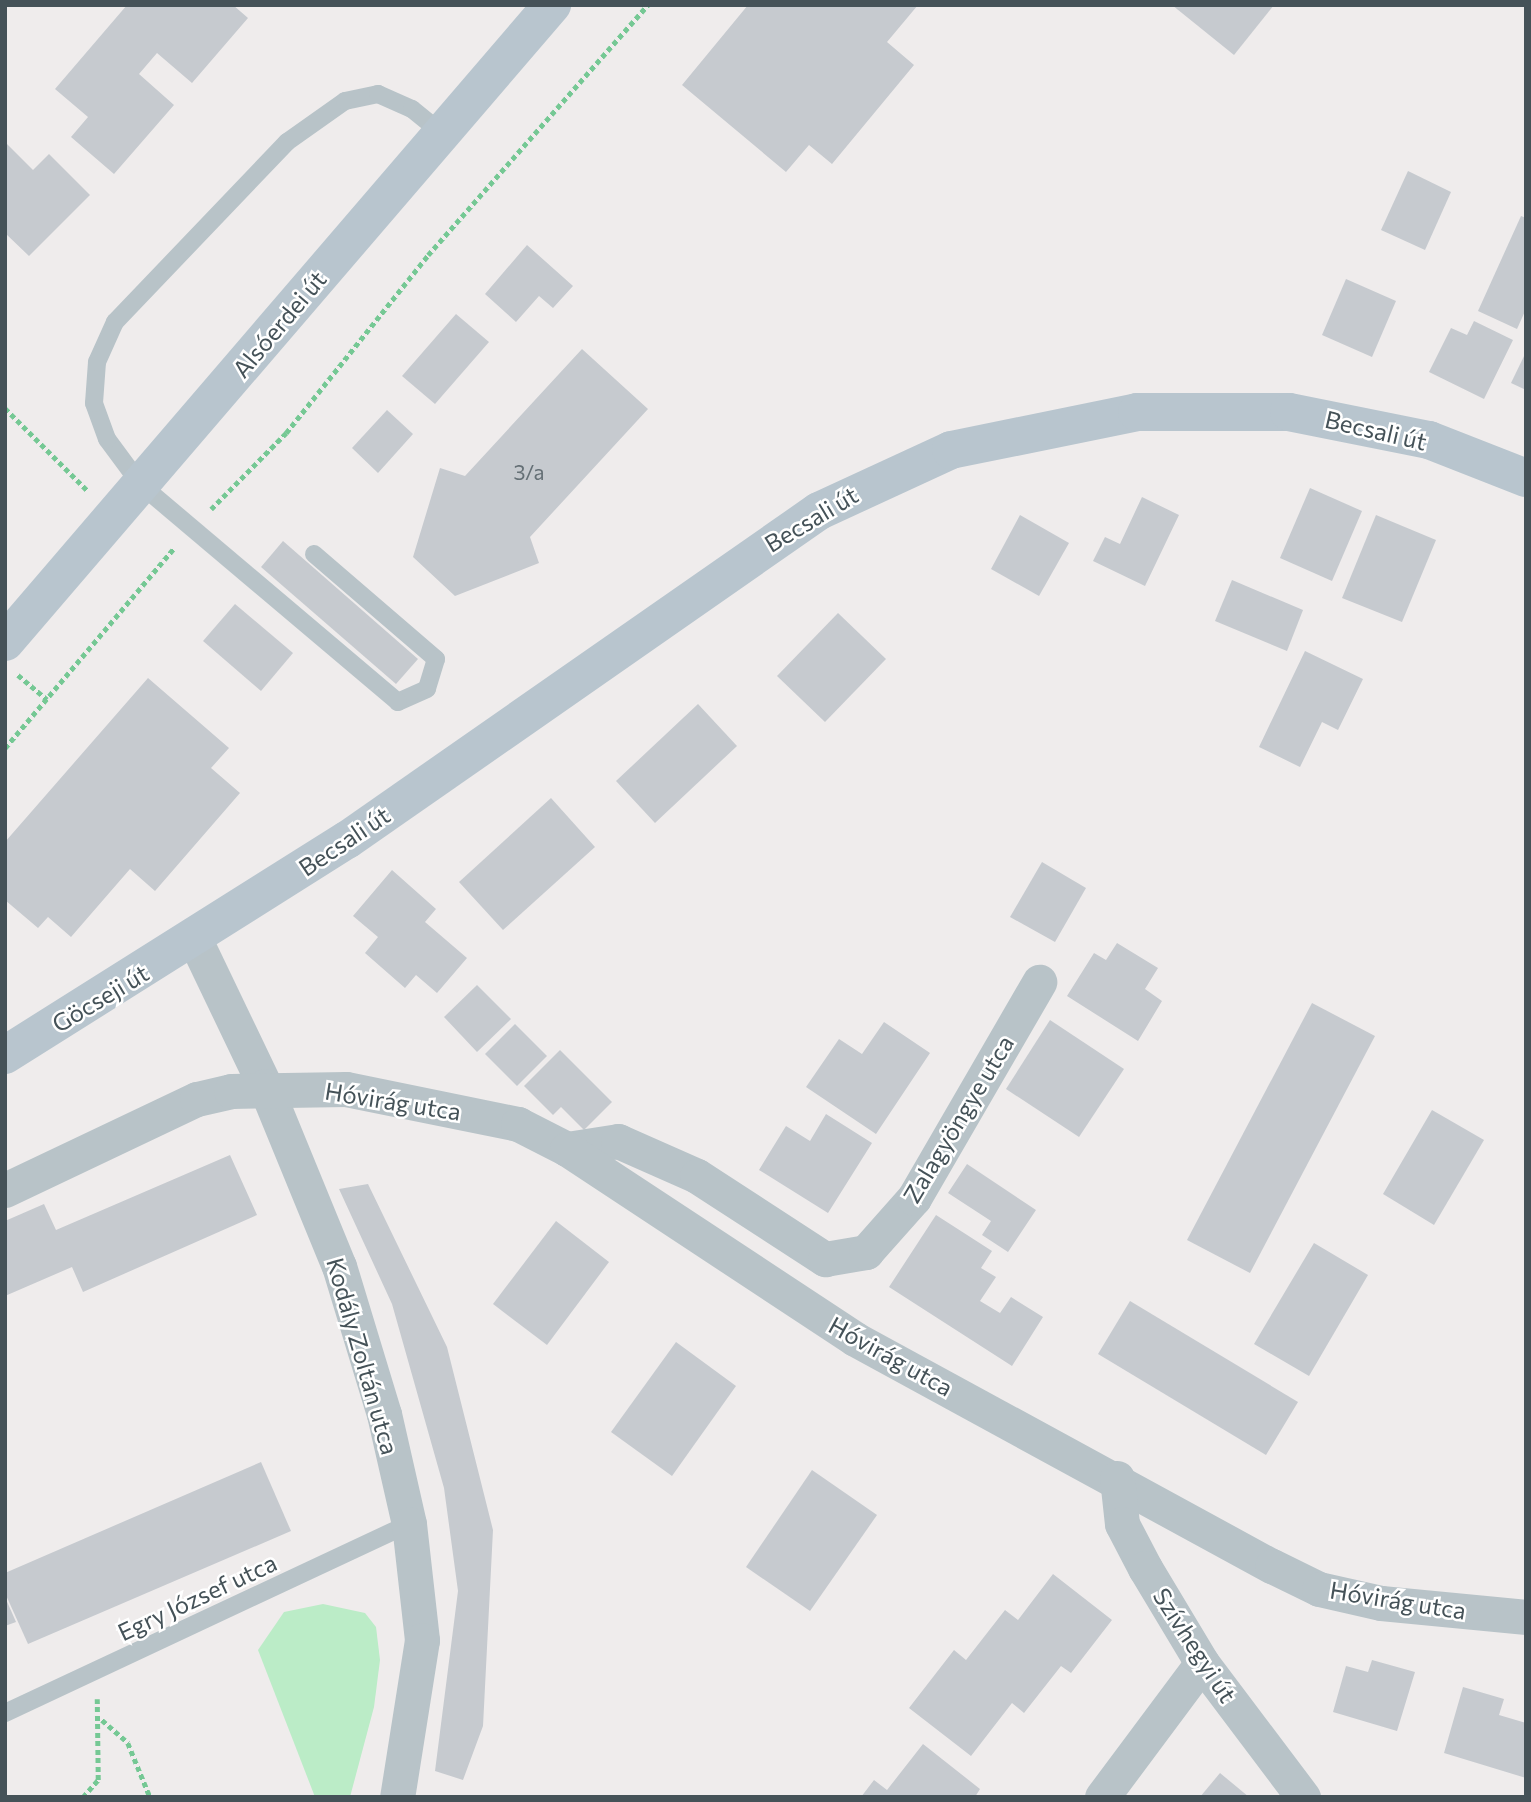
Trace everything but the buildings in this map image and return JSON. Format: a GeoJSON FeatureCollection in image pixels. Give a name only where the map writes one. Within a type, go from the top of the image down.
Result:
{"type":"FeatureCollection","features":[{"type":"Feature","properties":{"kind":"main road","name":"Alsóerdei út"},"geometry":{"type":"LineString","coordinates":[[10,657],[141,485],[552,5]]}},
{"type":"Feature","properties":{"kind":"main road","name":"Becsali út"},"geometry":{"type":"LineString","coordinates":[[195,940],[786,533],[872,484],[951,450],[1137,412],[1261,411],[1376,426],[1526,478]]}},
{"type":"Feature","properties":{"kind":"main road","name":"Göcseji út"},"geometry":{"type":"LineString","coordinates":[[5,1055],[195,940]]}},
{"type":"Feature","properties":{"kind":"street","name":"Kodály Zoltán utca"},"geometry":{"type":"LineString","coordinates":[[195,940],[265,1086],[364,1342],[409,1524],[422,1640],[397,1797]]}},
{"type":"Feature","properties":{"kind":"street","name":"Zalagyöngye utca"},"geometry":{"type":"LineString","coordinates":[[567,1149],[618,1141],[697,1176],[825,1259],[866,1252],[914,1198],[1039,982]]}},
{"type":"Feature","properties":{"kind":"street","name":"Hóvirág utca"},"geometry":{"type":"LineString","coordinates":[[5,1190],[197,1099],[265,1086],[346,1089],[518,1124],[567,1149],[855,1339],[1319,1588],[1381,1603],[1526,1617]]}},
{"type":"Feature","properties":{"kind":"street","name":"Szívhegyi út"},"geometry":{"type":"LineString","coordinates":[[1117,1478],[1122,1524],[1202,1663],[1303,1797]]}},
{"type":"Feature","properties":{"kind":"street"},"geometry":{"type":"LineString","coordinates":[[1102,1797],[1202,1663]]}},
{"type":"Feature","properties":{"kind":"lane"},"geometry":{"type":"LineString","coordinates":[[314,554],[436,659],[427,689],[398,702],[189,531],[141,485],[107,439],[94,403],[97,362],[115,322],[287,142],[345,101],[378,94],[412,109],[442,133]]}},
{"type":"Feature","properties":{"kind":"lane","name":"Egry József utca"},"geometry":{"type":"LineString","coordinates":[[5,1713],[409,1524]]}},
{"type":"Feature","properties":{"kind":"path"},"geometry":{"type":"LineString","coordinates":[[5,748],[189,531],[286,433],[428,256],[648,5]]}},
{"type":"Feature","properties":{"kind":"path"},"geometry":{"type":"LineString","coordinates":[[5,408],[86,486]]}},
{"type":"Feature","properties":{"kind":"path"},"geometry":{"type":"LineString","coordinates":[[10,657],[47,699]]}},
{"type":"Feature","properties":{"kind":"path"},"geometry":{"type":"LineString","coordinates":[[83,1797],[99,1780],[102,1719],[92,1674]]}},
{"type":"Feature","properties":{"kind":"path"},"geometry":{"type":"LineString","coordinates":[[102,1719],[128,1743],[150,1797]]}},
{"type":"Feature","properties":{"kind":"green space"},"geometry":{"type":"Polygon","coordinates":[[[323,1604],[365,1613],[376,1627],[380,1660],[374,1707],[350,1797],[315,1797],[258,1650],[284,1612],[323,1604]]]}}]}
